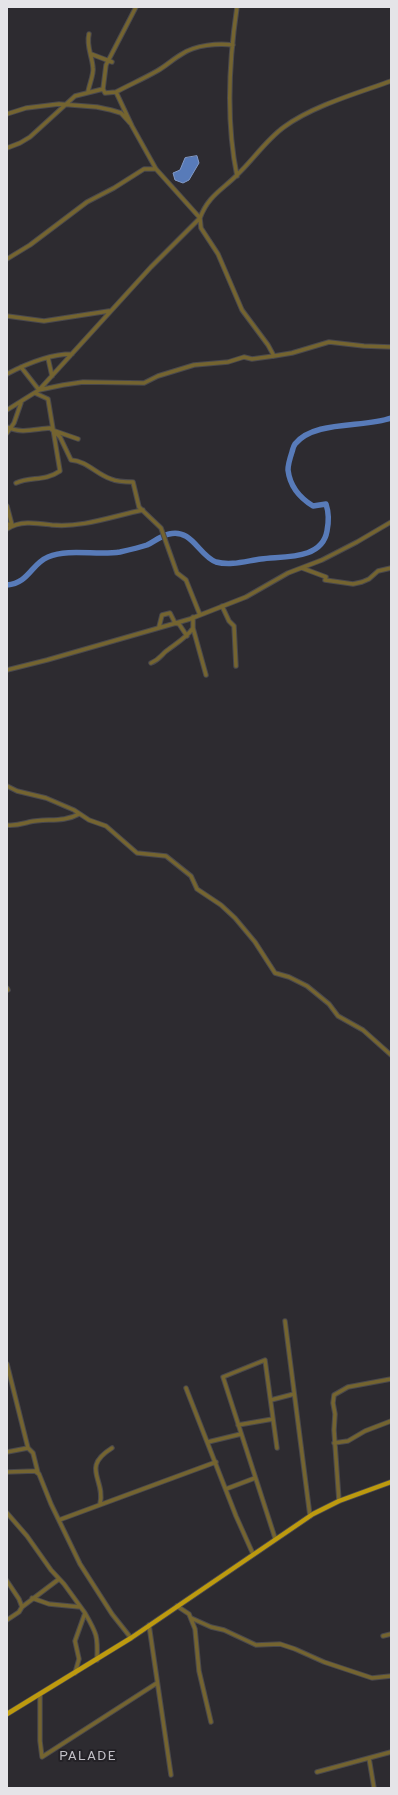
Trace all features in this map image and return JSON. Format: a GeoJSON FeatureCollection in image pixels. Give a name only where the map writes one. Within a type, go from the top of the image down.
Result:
{"type":"FeatureCollection","features":[{"type":"Feature","properties":{"kind":"main road"},"geometry":{"type":"LineString","coordinates":[[7,1714],[131,1638],[275,1538],[310,1516],[339,1501],[391,1482]]}},
{"type":"Feature","properties":{"kind":"street"},"geometry":{"type":"LineString","coordinates":[[136,7],[110,61],[106,65],[103,89],[105,93],[116,92],[156,72],[184,52],[191,49],[222,44],[233,45]]}},
{"type":"Feature","properties":{"kind":"street"},"geometry":{"type":"LineString","coordinates":[[237,7],[231,57],[230,117],[231,148],[237,176]]}},
{"type":"Feature","properties":{"kind":"street"},"geometry":{"type":"LineString","coordinates":[[88,92],[89,82],[93,72],[91,54],[88,48],[89,34]]}},
{"type":"Feature","properties":{"kind":"street"},"geometry":{"type":"LineString","coordinates":[[91,54],[110,61]]}},
{"type":"Feature","properties":{"kind":"street"},"geometry":{"type":"LineString","coordinates":[[274,356],[268,344],[242,310],[218,254],[201,228],[200,218],[203,209],[220,189],[237,176],[273,136],[289,124],[319,108],[391,81]]}},
{"type":"Feature","properties":{"kind":"street"},"geometry":{"type":"LineString","coordinates":[[7,148],[30,137],[74,96],[103,89]]}},
{"type":"Feature","properties":{"kind":"street"},"geometry":{"type":"LineString","coordinates":[[116,92],[132,126],[156,169],[200,218]]}},
{"type":"Feature","properties":{"kind":"street"},"geometry":{"type":"LineString","coordinates":[[7,114],[26,108],[59,104],[97,107],[121,113],[132,126]]}},
{"type":"Feature","properties":{"kind":"street"},"geometry":{"type":"LineString","coordinates":[[7,259],[30,245],[87,202],[114,188],[144,169],[156,169]]}},
{"type":"Feature","properties":{"kind":"street"},"geometry":{"type":"LineString","coordinates":[[7,410],[21,403],[39,390],[151,267],[200,218]]}},
{"type":"Feature","properties":{"kind":"street"},"geometry":{"type":"LineString","coordinates":[[7,316],[44,321],[110,311]]}},
{"type":"Feature","properties":{"kind":"street"},"geometry":{"type":"LineString","coordinates":[[39,390],[83,382],[144,383],[158,376],[194,365],[228,362],[244,357],[252,359],[292,353],[329,342],[391,348]]}},
{"type":"Feature","properties":{"kind":"street"},"geometry":{"type":"LineString","coordinates":[[7,374],[21,367],[48,358],[62,354],[72,354]]}},
{"type":"Feature","properties":{"kind":"street"},"geometry":{"type":"LineString","coordinates":[[48,358],[52,376]]}},
{"type":"Feature","properties":{"kind":"street"},"geometry":{"type":"LineString","coordinates":[[21,367],[39,390]]}},
{"type":"Feature","properties":{"kind":"street"},"geometry":{"type":"LineString","coordinates":[[16,483],[24,479],[49,478],[60,472],[48,399],[35,393]]}},
{"type":"Feature","properties":{"kind":"street"},"geometry":{"type":"LineString","coordinates":[[7,433],[9,428],[14,423],[21,403]]}},
{"type":"Feature","properties":{"kind":"street"},"geometry":{"type":"LineString","coordinates":[[9,428],[24,432],[50,428],[78,439]]}},
{"type":"Feature","properties":{"kind":"street"},"geometry":{"type":"LineString","coordinates":[[54,430],[60,437],[71,460],[80,460],[109,479],[121,482],[133,482],[139,507],[161,528],[177,573],[186,580],[200,615]]}},
{"type":"Feature","properties":{"kind":"street"},"geometry":{"type":"LineString","coordinates":[[7,506],[12,525]]}},
{"type":"Feature","properties":{"kind":"street"},"geometry":{"type":"LineString","coordinates":[[7,529],[12,525],[20,523],[63,525],[100,521],[143,510]]}},
{"type":"Feature","properties":{"kind":"street"},"geometry":{"type":"LineString","coordinates":[[7,670],[193,618],[246,596],[288,573],[357,542],[391,522]]}},
{"type":"Feature","properties":{"kind":"street"},"geometry":{"type":"LineString","coordinates":[[7,524],[12,525]]}},
{"type":"Feature","properties":{"kind":"street"},"geometry":{"type":"LineString","coordinates":[[302,568],[326,577],[325,580],[353,584],[362,582],[378,572],[391,568]]}},
{"type":"Feature","properties":{"kind":"street"},"geometry":{"type":"LineString","coordinates":[[222,606],[229,621],[234,626],[236,666]]}},
{"type":"Feature","properties":{"kind":"street"},"geometry":{"type":"LineString","coordinates":[[159,627],[162,615],[170,613],[175,623],[179,624],[187,636]]}},
{"type":"Feature","properties":{"kind":"street"},"geometry":{"type":"LineString","coordinates":[[193,618],[192,628],[206,675]]}},
{"type":"Feature","properties":{"kind":"street"},"geometry":{"type":"LineString","coordinates":[[151,664],[160,660],[169,649],[187,636],[192,628]]}},
{"type":"Feature","properties":{"kind":"street"},"geometry":{"type":"LineString","coordinates":[[7,786],[46,798],[74,810],[89,820],[106,826],[137,853],[166,856],[175,862],[191,876],[196,889],[221,905],[235,918],[255,942],[275,973],[289,977],[307,986],[329,1004],[338,1016],[363,1030],[391,1055]]}},
{"type":"Feature","properties":{"kind":"street"},"geometry":{"type":"LineString","coordinates":[[7,825],[15,826],[29,822],[60,820],[72,818],[79,814]]}},
{"type":"Feature","properties":{"kind":"street"},"geometry":{"type":"LineString","coordinates":[[285,1321],[310,1516]]}},
{"type":"Feature","properties":{"kind":"street"},"geometry":{"type":"LineString","coordinates":[[275,1538],[223,1377],[265,1360],[277,1448]]}},
{"type":"Feature","properties":{"kind":"street"},"geometry":{"type":"LineString","coordinates":[[7,1364],[28,1448],[33,1454],[51,1504],[80,1564],[112,1614],[131,1638]]}},
{"type":"Feature","properties":{"kind":"street"},"geometry":{"type":"LineString","coordinates":[[339,1501],[334,1443],[334,1395],[348,1387],[391,1379]]}},
{"type":"Feature","properties":{"kind":"street"},"geometry":{"type":"LineString","coordinates":[[186,1388],[236,1516],[253,1554]]}},
{"type":"Feature","properties":{"kind":"street"},"geometry":{"type":"LineString","coordinates":[[271,1400],[294,1394]]}},
{"type":"Feature","properties":{"kind":"street"},"geometry":{"type":"LineString","coordinates":[[238,1425],[273,1418]]}},
{"type":"Feature","properties":{"kind":"street"},"geometry":{"type":"LineString","coordinates":[[334,1443],[348,1441],[365,1431],[391,1421]]}},
{"type":"Feature","properties":{"kind":"street"},"geometry":{"type":"LineString","coordinates":[[208,1442],[241,1434]]}},
{"type":"Feature","properties":{"kind":"street"},"geometry":{"type":"LineString","coordinates":[[7,1452],[28,1448]]}},
{"type":"Feature","properties":{"kind":"street"},"geometry":{"type":"LineString","coordinates":[[100,1504],[102,1497],[95,1473],[96,1464],[99,1458],[112,1448]]}},
{"type":"Feature","properties":{"kind":"street"},"geometry":{"type":"LineString","coordinates":[[59,1520],[216,1462]]}},
{"type":"Feature","properties":{"kind":"street"},"geometry":{"type":"LineString","coordinates":[[7,1472],[35,1471],[39,1474]]}},
{"type":"Feature","properties":{"kind":"street"},"geometry":{"type":"LineString","coordinates":[[226,1489],[255,1478]]}},
{"type":"Feature","properties":{"kind":"street"},"geometry":{"type":"LineString","coordinates":[[7,1514],[27,1536],[85,1613],[98,1639],[97,1660]]}},
{"type":"Feature","properties":{"kind":"street"},"geometry":{"type":"LineString","coordinates":[[7,1620],[19,1612],[22,1607],[32,1598],[59,1579]]}},
{"type":"Feature","properties":{"kind":"street"},"geometry":{"type":"LineString","coordinates":[[7,1581],[19,1598],[22,1607]]}},
{"type":"Feature","properties":{"kind":"street"},"geometry":{"type":"LineString","coordinates":[[32,1598],[49,1604],[80,1607]]}},
{"type":"Feature","properties":{"kind":"street"},"geometry":{"type":"LineString","coordinates":[[177,1606],[189,1614],[195,1629],[199,1671],[211,1722]]}},
{"type":"Feature","properties":{"kind":"street"},"geometry":{"type":"LineString","coordinates":[[74,1674],[79,1659],[75,1641],[85,1613]]}},
{"type":"Feature","properties":{"kind":"street"},"geometry":{"type":"LineString","coordinates":[[191,1618],[224,1630],[256,1645],[280,1644],[324,1662],[372,1678],[391,1676]]}},
{"type":"Feature","properties":{"kind":"street"},"geometry":{"type":"LineString","coordinates":[[149,1625],[171,1776]]}},
{"type":"Feature","properties":{"kind":"street"},"geometry":{"type":"LineString","coordinates":[[383,1636],[391,1634]]}},
{"type":"Feature","properties":{"kind":"street"},"geometry":{"type":"LineString","coordinates":[[40,1694],[40,1741],[42,1757],[157,1683]]}},
{"type":"Feature","properties":{"kind":"street"},"geometry":{"type":"LineString","coordinates":[[317,1772],[391,1752]]}},
{"type":"Feature","properties":{"kind":"street"},"geometry":{"type":"LineString","coordinates":[[370,1758],[374,1788]]}},
{"type":"Feature","properties":{"kind":"water"},"geometry":{"type":"Polygon","coordinates":[[[197,156],[199,163],[189,180],[183,183],[175,180],[173,173],[180,170],[185,158],[197,156]]]}},
{"type":"Feature","properties":{"kind":"waterway"},"geometry":{"type":"LineString","coordinates":[[7,585],[20,581],[42,560],[56,554],[120,552],[147,545],[163,536],[177,533],[184,535],[210,559],[222,563],[301,555],[310,552],[318,547],[324,540],[328,527],[328,511],[326,504],[313,506],[308,503],[293,487],[288,470],[294,445],[303,436],[314,431],[391,418]]}},
{"type":"Feature","properties":{"kind":"district","name":"PALADE"},"geometry":{"type":"Point","coordinates":[88,1757]}}]}
